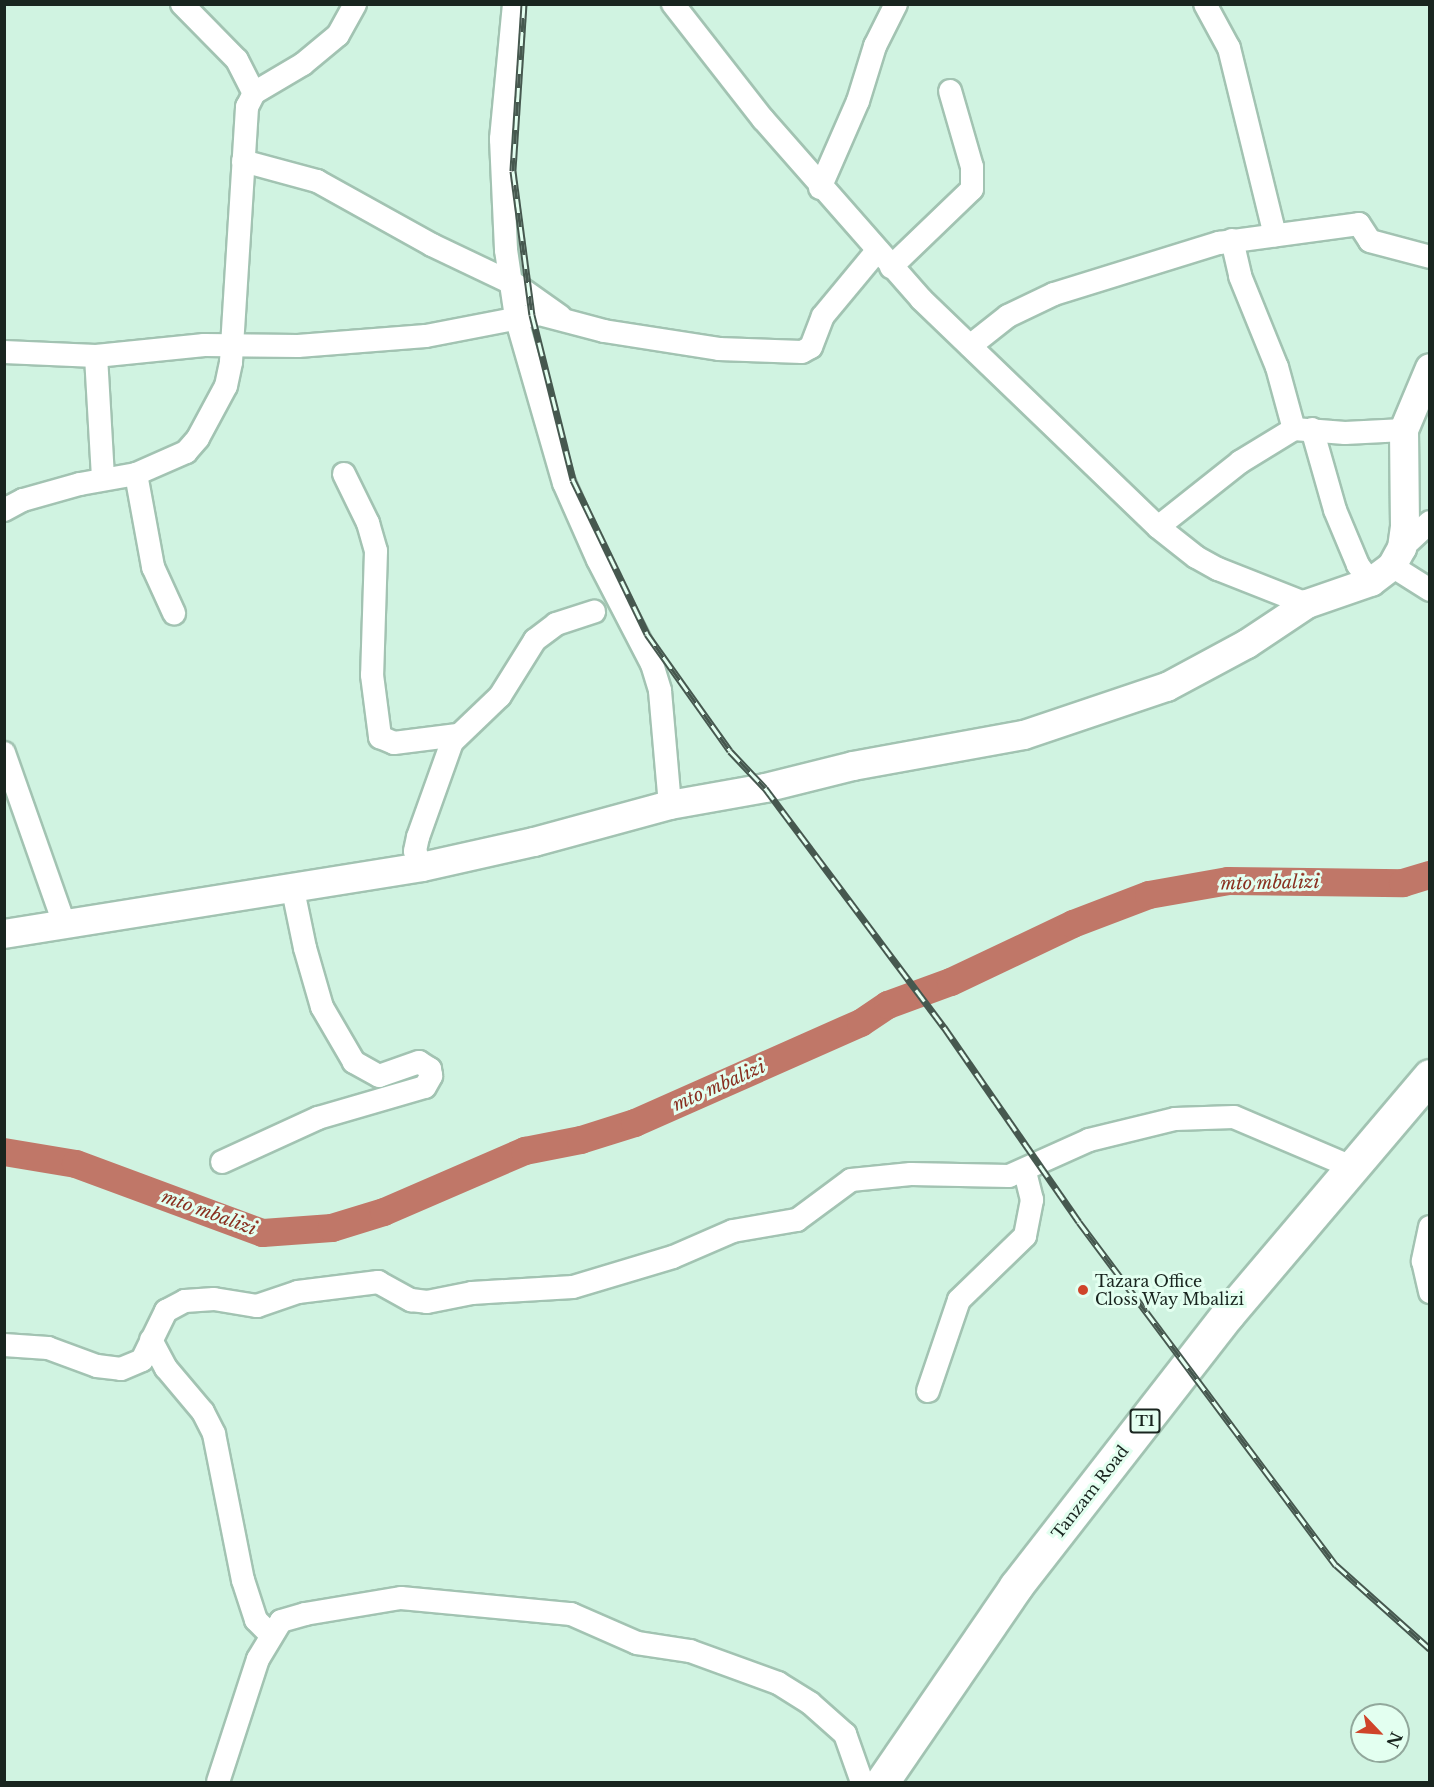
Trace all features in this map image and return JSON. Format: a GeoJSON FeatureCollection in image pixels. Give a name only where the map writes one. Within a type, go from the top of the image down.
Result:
{"type":"FeatureCollection","features":[{"type":"Feature","properties":{"kind":"highway","name":"Tanzam Road"},"geometry":{"type":"LineString","coordinates":[[882,1782],[1016,1586],[1228,1314],[1352,1167],[1426,1090]]}},
{"type":"Feature","properties":{"kind":"main road"},"geometry":{"type":"LineString","coordinates":[[4,934],[293,890],[422,867],[534,842],[670,805],[765,788],[853,766],[1024,735],[1106,711],[1167,687],[1247,644],[1306,604],[1389,565],[1404,430],[1430,368]]}},
{"type":"Feature","properties":{"kind":"street"},"geometry":{"type":"LineString","coordinates":[[182,4],[237,60],[254,93]]}},
{"type":"Feature","properties":{"kind":"street"},"geometry":{"type":"LineString","coordinates":[[4,510],[23,500],[103,479],[136,474],[186,452],[198,438],[226,386],[232,347],[247,107],[254,93],[320,52],[343,29],[355,4]]}},
{"type":"Feature","properties":{"kind":"street"},"geometry":{"type":"LineString","coordinates":[[514,4],[501,139],[502,208],[516,317],[564,483],[598,560],[652,664],[660,691],[670,805]]}},
{"type":"Feature","properties":{"kind":"street"},"geometry":{"type":"LineString","coordinates":[[674,4],[820,188],[884,259],[970,346],[1158,527],[1196,557],[1218,569],[1306,604]]}},
{"type":"Feature","properties":{"kind":"street"},"geometry":{"type":"LineString","coordinates":[[820,188],[862,90],[875,46],[896,4]]}},
{"type":"Feature","properties":{"kind":"street"},"geometry":{"type":"LineString","coordinates":[[1205,4],[1229,48],[1275,235]]}},
{"type":"Feature","properties":{"kind":"street"},"geometry":{"type":"LineString","coordinates":[[243,161],[317,181],[432,245],[510,282],[561,317],[604,331],[719,349],[802,352],[811,347],[823,316],[884,259],[972,189],[972,167],[950,91]]}},
{"type":"Feature","properties":{"kind":"street"},"geometry":{"type":"LineString","coordinates":[[970,346],[1008,316],[1054,294],[1232,240],[1359,224],[1370,241],[1430,257]]}},
{"type":"Feature","properties":{"kind":"street"},"geometry":{"type":"LineString","coordinates":[[1232,240],[1240,276],[1358,565],[1389,565],[1430,591]]}},
{"type":"Feature","properties":{"kind":"street"},"geometry":{"type":"LineString","coordinates":[[4,352],[96,356],[204,345],[232,347],[407,338],[516,317],[561,317]]}},
{"type":"Feature","properties":{"kind":"street"},"geometry":{"type":"LineString","coordinates":[[96,356],[103,479]]}},
{"type":"Feature","properties":{"kind":"street"},"geometry":{"type":"LineString","coordinates":[[1158,527],[1239,462],[1303,429],[1345,433],[1404,430]]}},
{"type":"Feature","properties":{"kind":"street"},"geometry":{"type":"LineString","coordinates":[[136,474],[153,567],[174,613]]}},
{"type":"Feature","properties":{"kind":"street"},"geometry":{"type":"LineString","coordinates":[[344,474],[368,523],[376,551],[372,675],[380,737],[394,743],[457,735]]}},
{"type":"Feature","properties":{"kind":"street"},"geometry":{"type":"LineString","coordinates":[[1389,565],[1430,522]]}},
{"type":"Feature","properties":{"kind":"street"},"geometry":{"type":"LineString","coordinates":[[422,867],[415,851],[418,837],[457,735],[500,696],[535,640],[556,624],[594,612]]}},
{"type":"Feature","properties":{"kind":"street"},"geometry":{"type":"LineString","coordinates":[[4,753],[65,926]]}},
{"type":"Feature","properties":{"kind":"street"},"geometry":{"type":"LineString","coordinates":[[222,1162],[318,1118],[425,1087],[431,1076],[430,1069],[419,1062],[379,1076],[354,1062],[322,1007],[305,948],[293,890]]}},
{"type":"Feature","properties":{"kind":"street"},"geometry":{"type":"LineString","coordinates":[[4,1345],[48,1348],[97,1366],[121,1370],[138,1364],[166,1311],[185,1301],[214,1299],[257,1306],[298,1292],[378,1281],[411,1300],[427,1302],[472,1293],[573,1287],[623,1274],[739,1229],[797,1220],[851,1180],[911,1174],[991,1178],[1025,1171],[1100,1137],[1174,1119],[1234,1117],[1352,1167]]}},
{"type":"Feature","properties":{"kind":"street"},"geometry":{"type":"LineString","coordinates":[[928,1391],[959,1300],[1025,1236],[1032,1206],[1025,1171]]}},
{"type":"Feature","properties":{"kind":"street"},"geometry":{"type":"LineString","coordinates":[[1430,1227],[1423,1261],[1430,1292]]}},
{"type":"Feature","properties":{"kind":"street"},"geometry":{"type":"LineString","coordinates":[[151,1340],[166,1368],[203,1412],[214,1434],[243,1580],[256,1620],[271,1635]]}},
{"type":"Feature","properties":{"kind":"street"},"geometry":{"type":"LineString","coordinates":[[218,1782],[258,1659],[281,1621],[305,1614],[401,1598],[571,1614],[637,1643],[690,1651],[793,1691],[845,1734],[862,1782]]}},
{"type":"Feature","properties":{"kind":"waterway","name":"mto mbalizi"},"geometry":{"type":"LineString","coordinates":[[4,1152],[76,1164],[263,1233],[332,1228],[384,1212],[525,1151],[581,1140],[635,1123],[861,1023],[888,1005],[951,982],[1073,924],[1149,895],[1228,881],[1403,883],[1430,875]]}},
{"type":"Feature","properties":{"kind":"railway"},"geometry":{"type":"LineString","coordinates":[[524,4],[513,171],[532,315],[573,480],[647,634],[730,751],[765,788],[944,1027],[1079,1222],[1336,1565],[1430,1649]]}},
{"type":"Feature","properties":{"kind":"place","name":"Tazara Office Closs Way Mbalizi"},"geometry":{"type":"Point","coordinates":[1083,1290]}}]}
